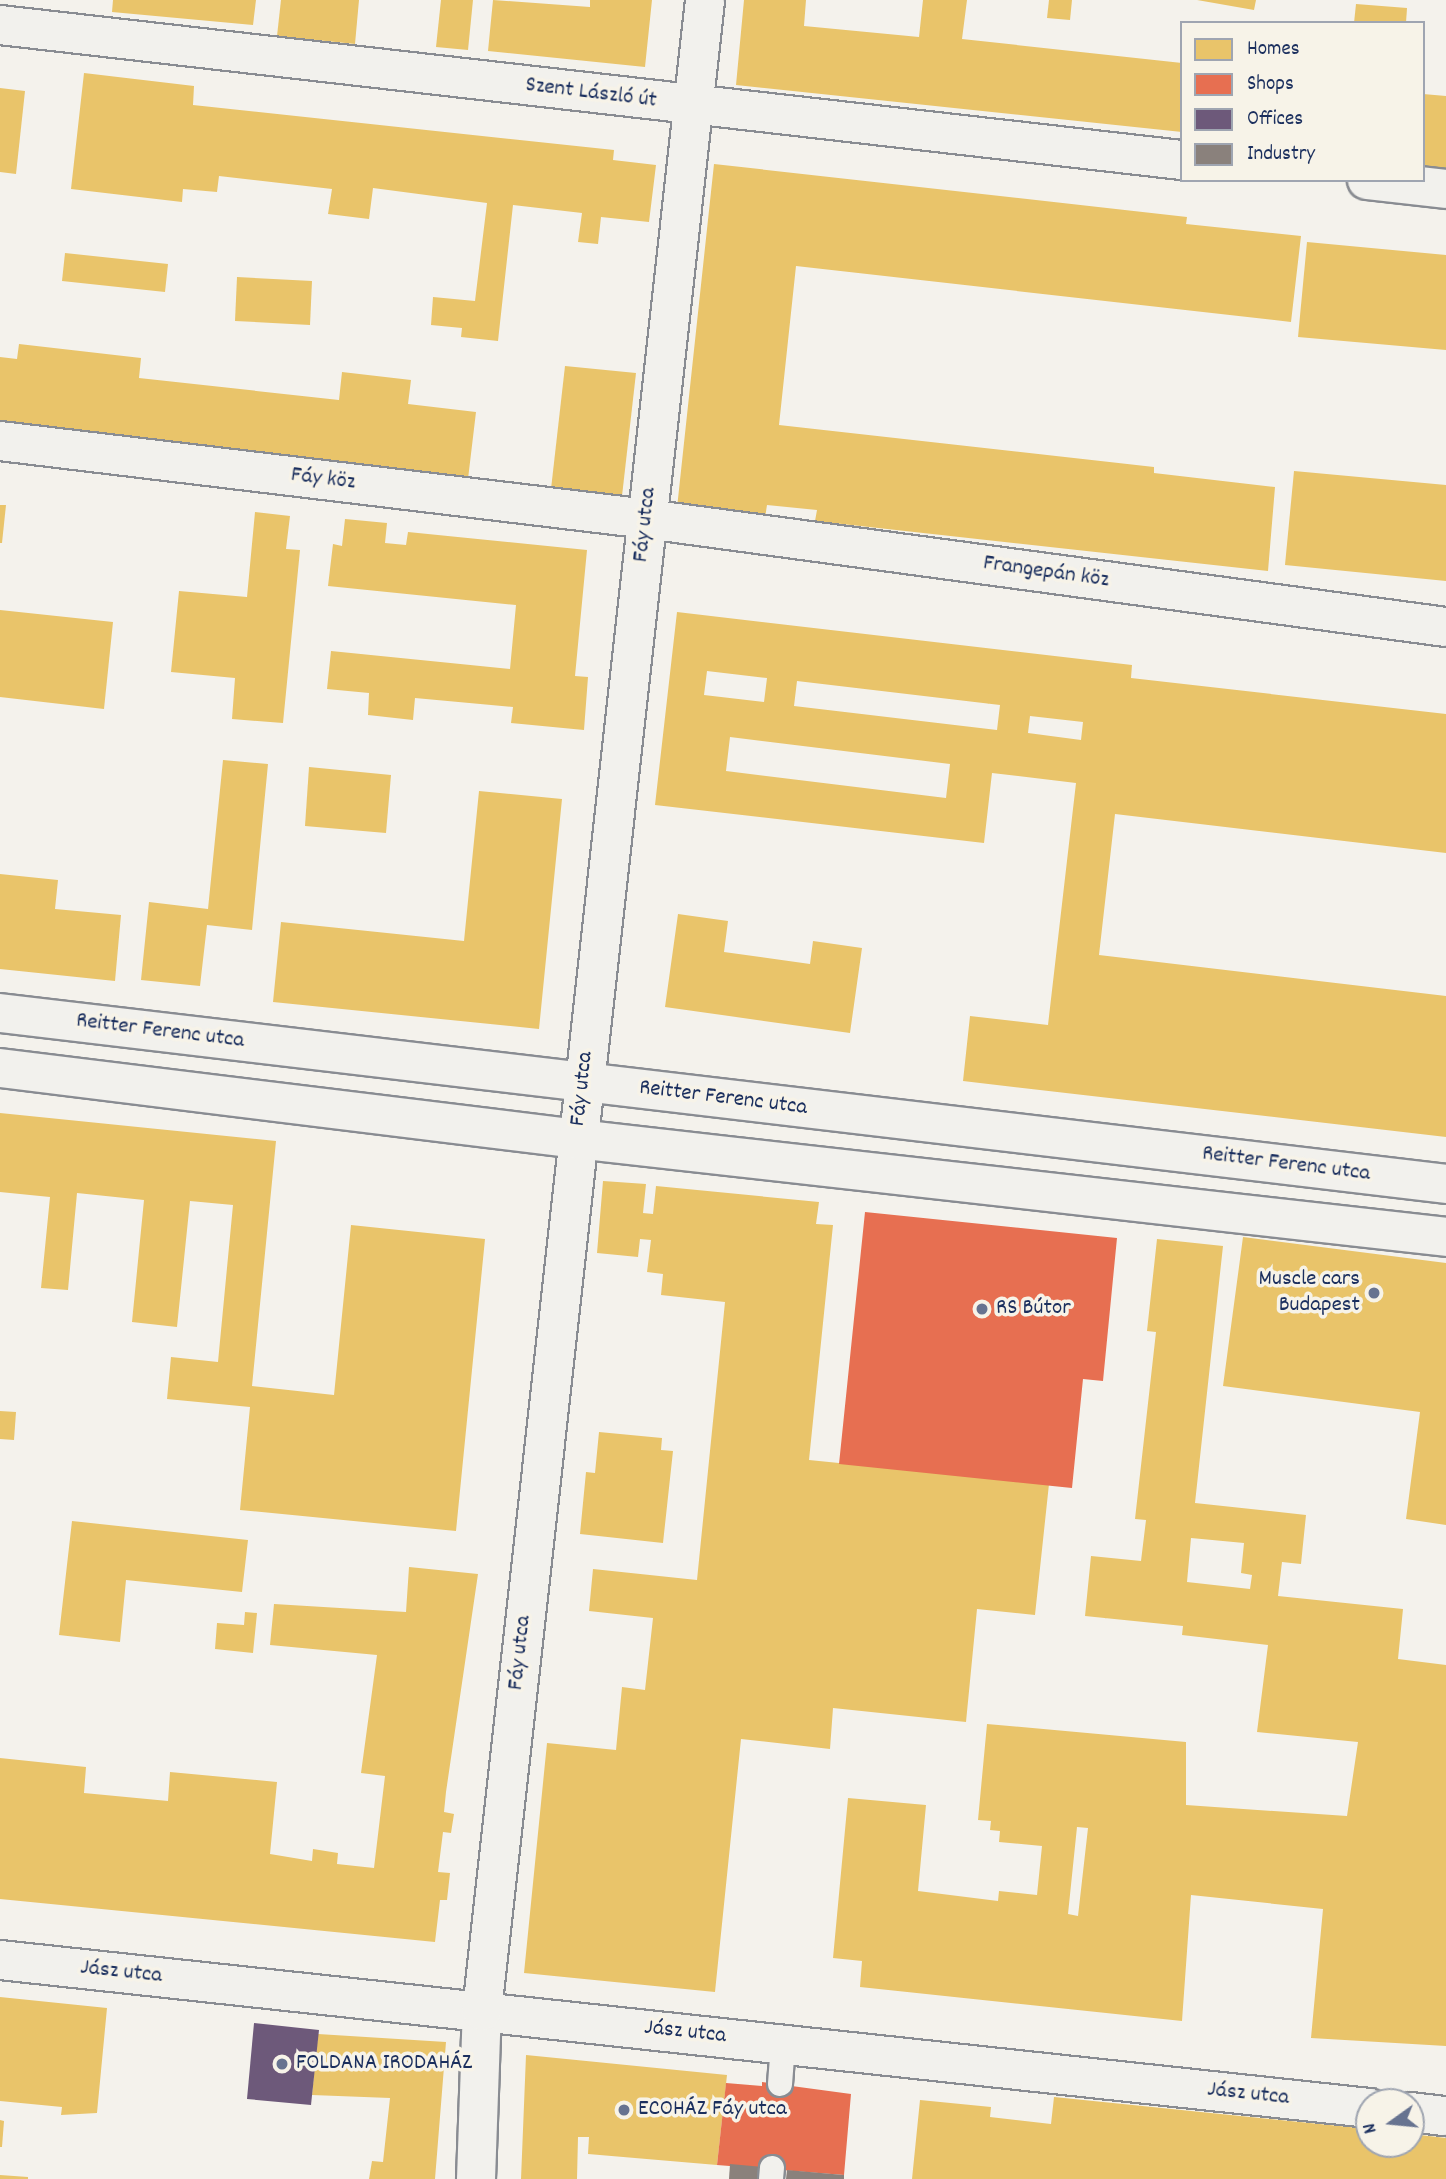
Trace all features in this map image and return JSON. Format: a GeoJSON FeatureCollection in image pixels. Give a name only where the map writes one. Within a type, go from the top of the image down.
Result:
{"type":"FeatureCollection","features":[{"type":"Feature","properties":{"kind":"street","name":"Fáy utca"},"geometry":{"type":"LineString","coordinates":[[475,2179],[482,2011],[705,0]]}},
{"type":"Feature","properties":{"kind":"street","name":"Szent László út"},"geometry":{"type":"LineString","coordinates":[[0,25],[1180,160]]}},
{"type":"Feature","properties":{"kind":"street"},"geometry":{"type":"LineString","coordinates":[[1385,182],[1446,189]]}},
{"type":"Feature","properties":{"kind":"street","name":"Fáy köz"},"geometry":{"type":"LineString","coordinates":[[0,441],[647,519]]}},
{"type":"Feature","properties":{"kind":"street","name":"Frangepán köz"},"geometry":{"type":"LineString","coordinates":[[647,519],[1446,627]]}},
{"type":"Feature","properties":{"kind":"street","name":"Reitter Ferenc utca"},"geometry":{"type":"LineString","coordinates":[[0,1013],[1446,1184]]}},
{"type":"Feature","properties":{"kind":"street"},"geometry":{"type":"LineString","coordinates":[[0,1068],[577,1139],[1446,1237]]}},
{"type":"Feature","properties":{"kind":"street"},"geometry":{"type":"LineString","coordinates":[[1161,1205],[1168,1151]]}},
{"type":"Feature","properties":{"kind":"street","name":"Jász utca"},"geometry":{"type":"LineString","coordinates":[[0,1960],[1355,2106]]}},
{"type":"Feature","properties":{"kind":"street"},"geometry":{"type":"LineString","coordinates":[[1425,2114],[1446,2116]]}},
{"type":"Feature","properties":{"kind":"lane"},"geometry":{"type":"LineString","coordinates":[[780,2084],[783,2044]]}},
{"type":"Feature","properties":{"kind":"building: Homes"},"geometry":{"type":"Polygon","coordinates":[[[113,0],[256,0],[253,25],[112,12],[113,0]]]}},
{"type":"Feature","properties":{"kind":"building: Homes"},"geometry":{"type":"Polygon","coordinates":[[[281,0],[359,0],[355,44],[277,36],[281,0]]]}},
{"type":"Feature","properties":{"kind":"building: Homes"},"geometry":{"type":"Polygon","coordinates":[[[441,0],[473,0],[468,50],[436,47],[441,0]]]}},
{"type":"Feature","properties":{"kind":"building: Homes"},"geometry":{"type":"Polygon","coordinates":[[[493,0],[590,7],[590,0],[652,0],[645,67],[488,51],[493,0]]]}},
{"type":"Feature","properties":{"kind":"building: Homes"},"geometry":{"type":"Polygon","coordinates":[[[744,0],[806,0],[804,26],[919,37],[923,0],[967,0],[962,39],[1180,63],[1180,132],[736,85],[744,0]]]}},
{"type":"Feature","properties":{"kind":"building: Homes"},"geometry":{"type":"Polygon","coordinates":[[[1049,0],[1072,0],[1070,20],[1047,18],[1049,0]]]}},
{"type":"Feature","properties":{"kind":"building: Homes"},"geometry":{"type":"Polygon","coordinates":[[[1197,0],[1256,0],[1254,10],[1197,0]]]}},
{"type":"Feature","properties":{"kind":"building: Homes"},"geometry":{"type":"Polygon","coordinates":[[[1356,4],[1407,8],[1406,21],[1354,21],[1356,4]]]}},
{"type":"Feature","properties":{"kind":"building: Homes"},"geometry":{"type":"Polygon","coordinates":[[[84,73],[194,86],[193,105],[614,150],[613,160],[656,165],[649,222],[601,217],[598,244],[578,242],[582,213],[513,205],[498,341],[461,337],[462,328],[431,325],[433,297],[475,301],[487,203],[373,188],[369,219],[328,214],[332,189],[219,176],[217,192],[183,189],[182,202],[71,189],[84,73]]]}},
{"type":"Feature","properties":{"kind":"building: Homes"},"geometry":{"type":"Polygon","coordinates":[[[0,88],[25,91],[16,174],[0,172],[0,88]]]}},
{"type":"Feature","properties":{"kind":"building: Homes"},"geometry":{"type":"Polygon","coordinates":[[[1425,94],[1446,96],[1446,168],[1425,166],[1425,94]]]}},
{"type":"Feature","properties":{"kind":"building: Homes"},"geometry":{"type":"Polygon","coordinates":[[[714,164],[1187,217],[1186,224],[1301,236],[1291,322],[796,266],[779,425],[1154,467],[1154,473],[1275,487],[1268,571],[815,521],[817,510],[767,505],[765,518],[677,508],[714,164]]]}},
{"type":"Feature","properties":{"kind":"building: Homes"},"geometry":{"type":"Polygon","coordinates":[[[1307,242],[1446,255],[1446,350],[1298,337],[1307,242]]]}},
{"type":"Feature","properties":{"kind":"building: Homes"},"geometry":{"type":"Polygon","coordinates":[[[65,253],[168,264],[165,292],[62,281],[65,253]]]}},
{"type":"Feature","properties":{"kind":"building: Homes"},"geometry":{"type":"Polygon","coordinates":[[[237,277],[312,281],[310,325],[235,321],[237,277]]]}},
{"type":"Feature","properties":{"kind":"building: Homes"},"geometry":{"type":"Polygon","coordinates":[[[19,344],[141,358],[139,378],[339,400],[342,372],[411,380],[408,404],[476,412],[468,479],[0,427],[0,357],[17,359],[19,344]]]}},
{"type":"Feature","properties":{"kind":"building: Homes"},"geometry":{"type":"Polygon","coordinates":[[[565,366],[636,373],[622,496],[551,489],[565,366]]]}},
{"type":"Feature","properties":{"kind":"building: Homes"},"geometry":{"type":"Polygon","coordinates":[[[1294,471],[1446,485],[1446,581],[1285,565],[1294,471]]]}},
{"type":"Feature","properties":{"kind":"building: Homes"},"geometry":{"type":"Polygon","coordinates":[[[0,505],[6,505],[2,543],[0,543],[0,505]]]}},
{"type":"Feature","properties":{"kind":"building: Homes"},"geometry":{"type":"Polygon","coordinates":[[[255,512],[290,516],[286,549],[300,550],[283,723],[232,719],[235,678],[171,672],[179,591],[247,597],[255,512]]]}},
{"type":"Feature","properties":{"kind":"building: Homes"},"geometry":{"type":"Polygon","coordinates":[[[345,519],[387,523],[385,543],[406,545],[408,532],[587,550],[575,676],[588,677],[584,730],[511,723],[513,707],[415,698],[413,720],[368,715],[369,693],[327,689],[331,651],[510,669],[516,605],[328,586],[333,544],[342,546],[345,519]]]}},
{"type":"Feature","properties":{"kind":"building: Homes"},"geometry":{"type":"Polygon","coordinates":[[[0,610],[113,622],[104,709],[0,697],[0,610]]]}},
{"type":"Feature","properties":{"kind":"building: Homes"},"geometry":{"type":"Polygon","coordinates":[[[677,612],[1132,665],[1131,678],[1446,714],[1446,853],[1115,814],[1099,955],[1446,996],[1446,1137],[963,1081],[970,1016],[1048,1025],[1076,783],[992,773],[984,843],[655,805],[677,612]],[[707,671],[704,695],[764,702],[767,678],[707,671]],[[797,681],[794,706],[997,730],[1000,705],[797,681]],[[1030,716],[1028,733],[1081,740],[1083,722],[1030,716]],[[730,737],[726,771],[946,798],[950,764],[730,737]]]}},
{"type":"Feature","properties":{"kind":"building: Homes"},"geometry":{"type":"Polygon","coordinates":[[[223,760],[268,764],[252,930],[207,925],[200,986],[141,980],[149,902],[208,909],[223,760]]]}},
{"type":"Feature","properties":{"kind":"building: Homes"},"geometry":{"type":"Polygon","coordinates":[[[309,767],[391,775],[386,833],[305,826],[309,767]]]}},
{"type":"Feature","properties":{"kind":"building: Homes"},"geometry":{"type":"Polygon","coordinates":[[[479,791],[562,799],[539,1029],[273,1002],[281,922],[464,941],[479,791]]]}},
{"type":"Feature","properties":{"kind":"building: Homes"},"geometry":{"type":"Polygon","coordinates":[[[0,874],[58,880],[55,909],[121,915],[115,981],[0,969],[0,874]]]}},
{"type":"Feature","properties":{"kind":"building: Homes"},"geometry":{"type":"Polygon","coordinates":[[[678,914],[728,921],[724,952],[810,964],[813,941],[862,948],[850,1033],[665,1007],[678,914]]]}},
{"type":"Feature","properties":{"kind":"building: Homes"},"geometry":{"type":"Polygon","coordinates":[[[0,1113],[276,1141],[252,1386],[334,1395],[351,1225],[485,1239],[456,1531],[240,1510],[250,1407],[167,1399],[171,1357],[218,1362],[233,1205],[190,1201],[177,1327],[132,1322],[144,1200],[77,1193],[68,1290],[41,1288],[50,1197],[0,1192],[0,1113]]]}},
{"type":"Feature","properties":{"kind":"building: Homes"},"geometry":{"type":"Polygon","coordinates":[[[603,1181],[646,1184],[643,1213],[653,1214],[656,1186],[819,1202],[816,1224],[833,1225],[809,1460],[1049,1484],[1035,1615],[977,1609],[966,1722],[833,1708],[830,1749],[741,1739],[715,1992],[524,1973],[547,1743],[616,1750],[622,1687],[645,1690],[653,1618],[589,1611],[593,1569],[697,1580],[725,1302],[661,1295],[663,1274],[647,1272],[651,1240],[640,1239],[638,1257],[597,1253],[603,1181]]]}},
{"type":"Feature","properties":{"kind":"building: Homes"},"geometry":{"type":"Polygon","coordinates":[[[1243,1237],[1446,1263],[1446,1525],[1406,1519],[1420,1412],[1223,1386],[1243,1237]]]}},
{"type":"Feature","properties":{"kind":"building: Homes"},"geometry":{"type":"Polygon","coordinates":[[[1157,1239],[1223,1246],[1195,1503],[1306,1515],[1301,1564],[1282,1562],[1278,1596],[1403,1609],[1398,1659],[1446,1665],[1446,2046],[1311,2038],[1323,1909],[1191,1895],[1182,2021],[860,1987],[862,1961],[833,1958],[848,1798],[926,1805],[918,1891],[998,1901],[999,1891],[1037,1895],[1042,1846],[999,1842],[1000,1831],[990,1830],[991,1821],[978,1820],[987,1724],[1186,1742],[1186,1805],[1347,1816],[1358,1742],[1257,1732],[1268,1645],[1182,1635],[1183,1626],[1085,1616],[1091,1556],[1141,1561],[1146,1520],[1135,1519],[1156,1332],[1147,1331],[1157,1239]],[[1191,1538],[1187,1582],[1250,1589],[1252,1575],[1241,1573],[1244,1543],[1191,1538]],[[1077,1827],[1068,1914],[1078,1916],[1088,1828],[1077,1827]]]}},
{"type":"Feature","properties":{"kind":"building: Homes"},"geometry":{"type":"Polygon","coordinates":[[[0,1411],[16,1412],[14,1440],[0,1439],[0,1411]]]}},
{"type":"Feature","properties":{"kind":"building: Homes"},"geometry":{"type":"Polygon","coordinates":[[[599,1432],[662,1438],[661,1450],[673,1451],[663,1543],[580,1534],[586,1472],[595,1473],[599,1432]]]}},
{"type":"Feature","properties":{"kind":"building: Homes"},"geometry":{"type":"Polygon","coordinates":[[[72,1521],[248,1540],[242,1592],[126,1580],[120,1642],[59,1635],[72,1521]]]}},
{"type":"Feature","properties":{"kind":"building: Homes"},"geometry":{"type":"Polygon","coordinates":[[[409,1567],[478,1574],[444,1812],[454,1814],[451,1833],[443,1832],[438,1872],[450,1873],[447,1900],[440,1900],[435,1942],[0,1899],[0,1758],[86,1767],[84,1793],[168,1801],[170,1772],[277,1782],[270,1854],[312,1861],[313,1849],[338,1853],[337,1864],[374,1868],[385,1776],[361,1773],[377,1655],[270,1645],[274,1604],[406,1612],[409,1567]]]}},
{"type":"Feature","properties":{"kind":"building: Homes"},"geometry":{"type":"Polygon","coordinates":[[[245,1612],[257,1613],[253,1653],[215,1649],[217,1623],[244,1625],[245,1612]]]}},
{"type":"Feature","properties":{"kind":"building: Homes"},"geometry":{"type":"Polygon","coordinates":[[[0,1997],[107,2008],[97,2113],[61,2115],[62,2107],[0,2101],[0,1997]]]}},
{"type":"Feature","properties":{"kind":"building: Homes"},"geometry":{"type":"Polygon","coordinates":[[[318,2034],[446,2042],[435,2179],[369,2179],[372,2161],[383,2162],[390,2098],[312,2095],[318,2034]]]}},
{"type":"Feature","properties":{"kind":"building: Homes","name":"ECOHÁZ Fáy utca"},"geometry":{"type":"Polygon","coordinates":[[[526,2055],[727,2075],[717,2165],[588,2154],[589,2137],[578,2137],[577,2179],[521,2179],[526,2055]]]}},
{"type":"Feature","properties":{"kind":"building: Homes"},"geometry":{"type":"Polygon","coordinates":[[[1054,2097],[1355,2128],[1355,2158],[1425,2158],[1425,2136],[1446,2138],[1446,2179],[912,2179],[920,2100],[991,2107],[990,2117],[1051,2124],[1054,2097]]]}},
{"type":"Feature","properties":{"kind":"building: Homes"},"geometry":{"type":"Polygon","coordinates":[[[0,2120],[4,2121],[2,2147],[0,2147],[0,2120]]]}},
{"type":"Feature","properties":{"kind":"building: Homes"},"geometry":{"type":"Polygon","coordinates":[[[0,2175],[28,2177],[28,2179],[0,2179],[0,2175]]]}},
{"type":"Feature","properties":{"kind":"building: Shops","name":"RS Bútor"},"geometry":{"type":"Polygon","coordinates":[[[865,1212],[1117,1238],[1103,1381],[1083,1379],[1072,1488],[839,1464],[865,1212]]]}},
{"type":"Feature","properties":{"kind":"building: Shops"},"geometry":{"type":"Polygon","coordinates":[[[762,2082],[851,2094],[844,2175],[717,2165],[726,2083],[762,2086],[762,2082]]]}},
{"type":"Feature","properties":{"kind":"building: Offices","name":"FOLDANA IRODAHÁZ"},"geometry":{"type":"Polygon","coordinates":[[[254,2023],[319,2030],[311,2105],[247,2099],[254,2023]]]}},
{"type":"Feature","properties":{"kind":"building: Industry"},"geometry":{"type":"Polygon","coordinates":[[[730,2164],[763,2167],[762,2179],[729,2179],[730,2164]]]}},
{"type":"Feature","properties":{"kind":"building: Industry"},"geometry":{"type":"Polygon","coordinates":[[[787,2170],[844,2175],[844,2179],[786,2179],[787,2170]]]}},
{"type":"Feature","properties":{"kind":"place","name":"Muscle cars Budapest"},"geometry":{"type":"Point","coordinates":[1374,1293]}},
{"type":"Feature","properties":{"kind":"place","name":"RS Bútor"},"geometry":{"type":"Point","coordinates":[982,1309]}},
{"type":"Feature","properties":{"kind":"place","name":"FOLDANA IRODAHÁZ"},"geometry":{"type":"Point","coordinates":[282,2064]}},
{"type":"Feature","properties":{"kind":"place","name":"ECOHÁZ Fáy utca"},"geometry":{"type":"Point","coordinates":[624,2110]}}]}
